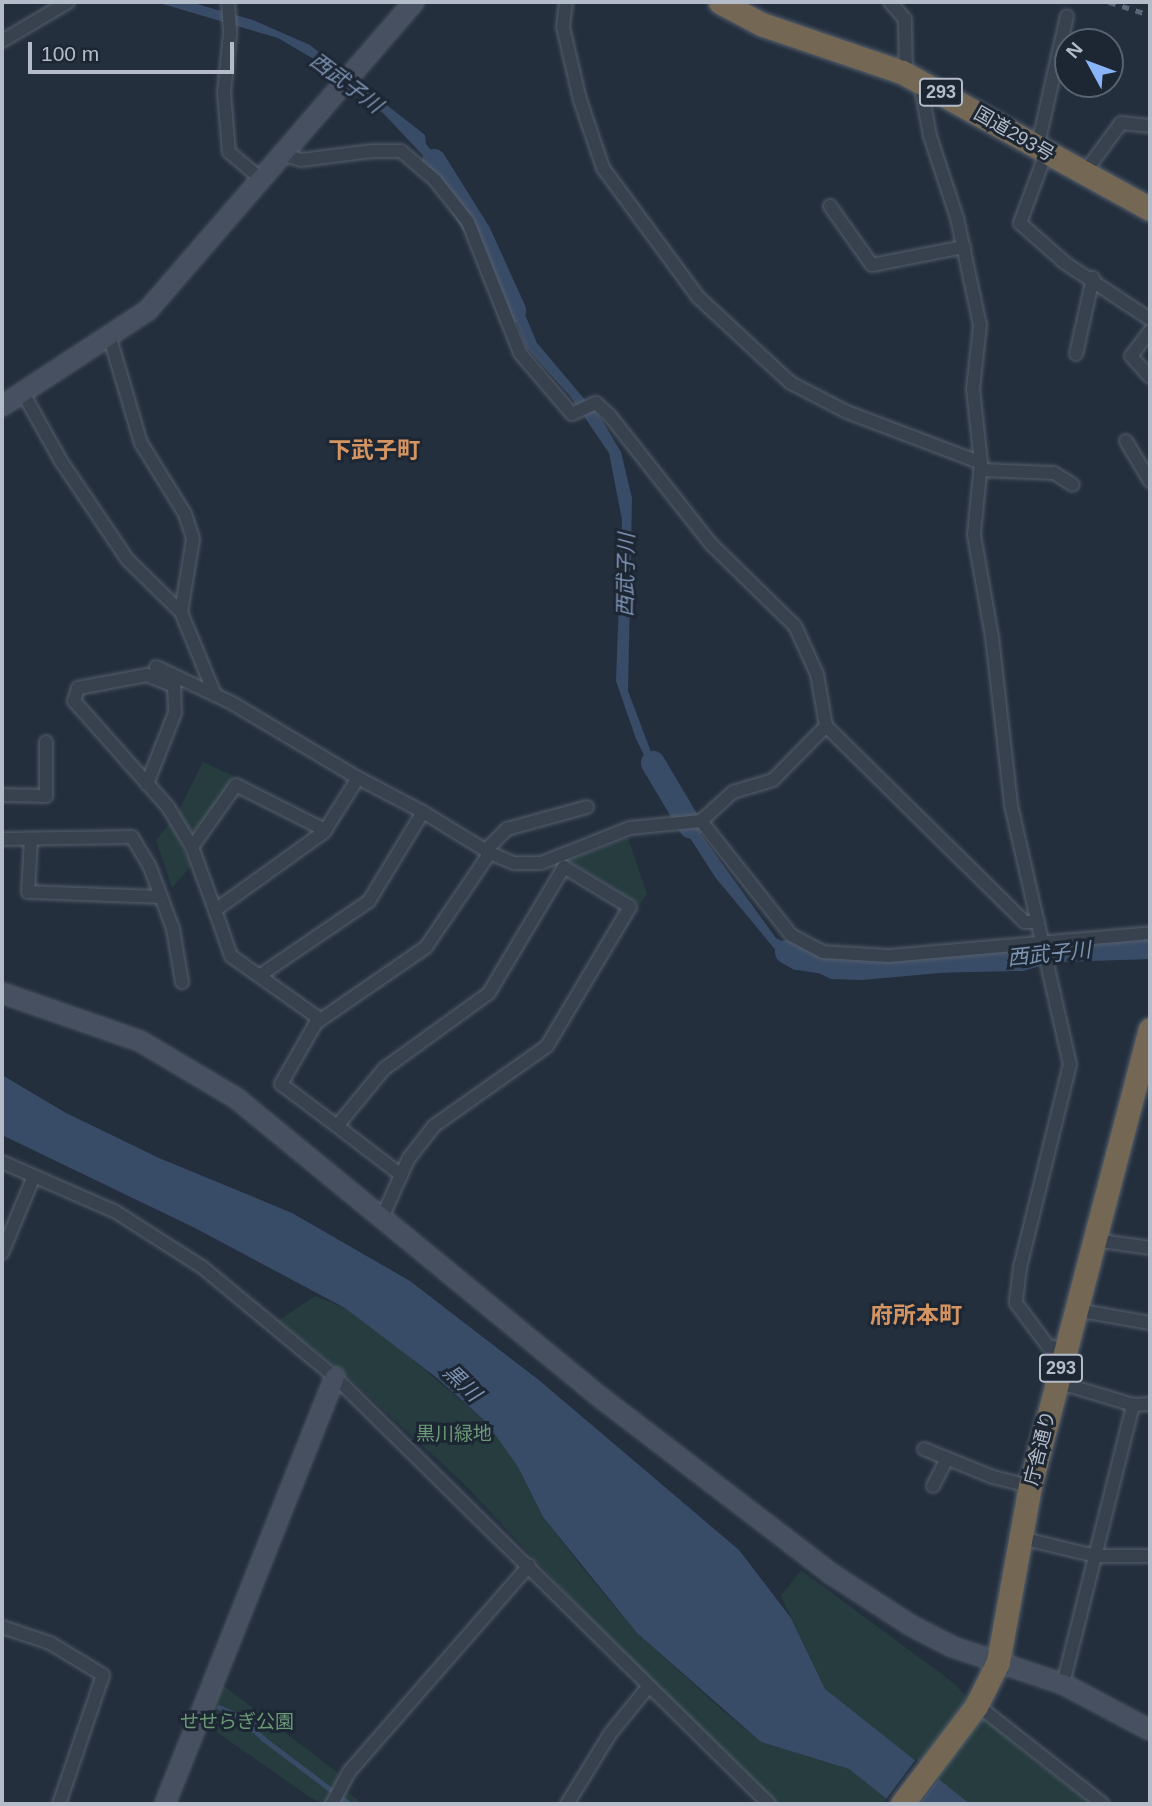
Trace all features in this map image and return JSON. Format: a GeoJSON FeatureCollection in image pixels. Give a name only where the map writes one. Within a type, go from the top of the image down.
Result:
{"type":"FeatureCollection","features":[{"type":"Feature","properties":{"kind":"highway","name":"国道293号"},"geometry":{"type":"LineString","coordinates":[[720,2],[761,24],[913,78],[1150,209]]}},
{"type":"Feature","properties":{"kind":"highway","name":"庁舎通り"},"geometry":{"type":"LineString","coordinates":[[902,1804],[976,1706],[998,1662],[1030,1486],[1150,1030]]}},
{"type":"Feature","properties":{"kind":"street"},"geometry":{"type":"LineString","coordinates":[[2,41],[68,2]]}},
{"type":"Feature","properties":{"kind":"street"},"geometry":{"type":"LineString","coordinates":[[228,2],[230,33],[224,93],[229,152],[261,180]]}},
{"type":"Feature","properties":{"kind":"street"},"geometry":{"type":"LineString","coordinates":[[2,406],[110,338],[148,310],[414,2]]}},
{"type":"Feature","properties":{"kind":"street"},"geometry":{"type":"LineString","coordinates":[[566,2],[563,27],[580,100],[603,168],[698,297],[791,383],[846,412],[981,466],[1054,474],[1073,485]]}},
{"type":"Feature","properties":{"kind":"street"},"geometry":{"type":"LineString","coordinates":[[890,2],[905,19],[913,78],[964,247],[980,326],[973,389],[981,466],[974,535],[992,636],[1011,805],[1070,1064],[1020,1268],[1016,1303],[1048,1346],[1065,1350]]}},
{"type":"Feature","properties":{"kind":"street"},"geometry":{"type":"LineString","coordinates":[[1067,16],[1042,151],[1020,223],[1065,263],[1093,278],[1150,319]]}},
{"type":"Feature","properties":{"kind":"street"},"geometry":{"type":"LineString","coordinates":[[1085,172],[1121,123],[1132,121],[1150,126]]}},
{"type":"Feature","properties":{"kind":"street"},"geometry":{"type":"LineString","coordinates":[[284,155],[301,160],[372,150],[401,152],[435,180],[468,222],[520,353],[572,414],[596,403],[610,416],[718,552],[795,626],[817,674],[826,726],[1024,922],[1038,922]]}},
{"type":"Feature","properties":{"kind":"street"},"geometry":{"type":"LineString","coordinates":[[830,206],[872,265],[964,247]]}},
{"type":"Feature","properties":{"kind":"street"},"geometry":{"type":"LineString","coordinates":[[1076,354],[1093,278]]}},
{"type":"Feature","properties":{"kind":"street"},"geometry":{"type":"LineString","coordinates":[[1150,331],[1131,356],[1150,377]]}},
{"type":"Feature","properties":{"kind":"street"},"geometry":{"type":"LineString","coordinates":[[110,338],[141,443],[185,514],[193,538],[181,612]]}},
{"type":"Feature","properties":{"kind":"street"},"geometry":{"type":"LineString","coordinates":[[23,393],[61,461],[127,559],[181,612],[215,695]]}},
{"type":"Feature","properties":{"kind":"street"},"geometry":{"type":"LineString","coordinates":[[1126,441],[1150,481]]}},
{"type":"Feature","properties":{"kind":"street"},"geometry":{"type":"LineString","coordinates":[[156,667],[215,695],[358,778],[514,863],[541,863],[630,828],[701,821],[733,793],[773,780],[826,726]]}},
{"type":"Feature","properties":{"kind":"street"},"geometry":{"type":"LineString","coordinates":[[147,784],[175,713],[174,686],[147,676],[78,688],[74,701],[147,784],[192,847],[231,956],[321,1020]]}},
{"type":"Feature","properties":{"kind":"street"},"geometry":{"type":"LineString","coordinates":[[2,795],[46,796],[46,742]]}},
{"type":"Feature","properties":{"kind":"street"},"geometry":{"type":"LineString","coordinates":[[215,911],[326,830],[358,778]]}},
{"type":"Feature","properties":{"kind":"street"},"geometry":{"type":"LineString","coordinates":[[192,847],[236,785],[326,830]]}},
{"type":"Feature","properties":{"kind":"street"},"geometry":{"type":"LineString","coordinates":[[401,1175],[281,1084],[321,1020],[426,947],[488,851],[508,830],[587,807]]}},
{"type":"Feature","properties":{"kind":"street"},"geometry":{"type":"LineString","coordinates":[[259,976],[369,901],[423,813]]}},
{"type":"Feature","properties":{"kind":"street"},"geometry":{"type":"LineString","coordinates":[[701,821],[791,935],[823,952],[889,956],[1150,933]]}},
{"type":"Feature","properties":{"kind":"street"},"geometry":{"type":"LineString","coordinates":[[2,839],[132,837],[150,867],[173,929],[181,982]]}},
{"type":"Feature","properties":{"kind":"street"},"geometry":{"type":"LineString","coordinates":[[31,839],[28,892],[161,897]]}},
{"type":"Feature","properties":{"kind":"street"},"geometry":{"type":"LineString","coordinates":[[337,1126],[384,1069],[489,993],[564,867],[630,907],[547,1046],[434,1126],[401,1175],[382,1218]]}},
{"type":"Feature","properties":{"kind":"street"},"geometry":{"type":"LineString","coordinates":[[2,993],[140,1041],[236,1098],[604,1400],[830,1573],[936,1640],[1063,1684],[1150,1730]]}},
{"type":"Feature","properties":{"kind":"street"},"geometry":{"type":"LineString","coordinates":[[2,1162],[116,1212],[202,1268],[335,1377],[769,1804]]}},
{"type":"Feature","properties":{"kind":"street"},"geometry":{"type":"LineString","coordinates":[[2,1253],[34,1176]]}},
{"type":"Feature","properties":{"kind":"street"},"geometry":{"type":"LineString","coordinates":[[1094,1240],[1150,1248]]}},
{"type":"Feature","properties":{"kind":"street"},"geometry":{"type":"LineString","coordinates":[[1076,1310],[1150,1323]]}},
{"type":"Feature","properties":{"kind":"street"},"geometry":{"type":"LineString","coordinates":[[165,1804],[335,1377]]}},
{"type":"Feature","properties":{"kind":"street"},"geometry":{"type":"LineString","coordinates":[[1057,1382],[1133,1405],[1150,1404]]}},
{"type":"Feature","properties":{"kind":"street"},"geometry":{"type":"LineString","coordinates":[[1063,1684],[1133,1405]]}},
{"type":"Feature","properties":{"kind":"street"},"geometry":{"type":"LineString","coordinates":[[931,1448],[947,1459],[1030,1486]]}},
{"type":"Feature","properties":{"kind":"street"},"geometry":{"type":"LineString","coordinates":[[933,1486],[947,1459]]}},
{"type":"Feature","properties":{"kind":"street"},"geometry":{"type":"LineString","coordinates":[[1021,1538],[1096,1556],[1150,1556]]}},
{"type":"Feature","properties":{"kind":"street"},"geometry":{"type":"LineString","coordinates":[[332,1804],[349,1772],[530,1566]]}},
{"type":"Feature","properties":{"kind":"street"},"geometry":{"type":"LineString","coordinates":[[2,1627],[50,1643],[103,1675],[59,1804]]}},
{"type":"Feature","properties":{"kind":"street"},"geometry":{"type":"LineString","coordinates":[[571,1803],[610,1734],[648,1687]]}},
{"type":"Feature","properties":{"kind":"street"},"geometry":{"type":"LineString","coordinates":[[976,1706],[1103,1804]]}},
{"type":"Feature","properties":{"kind":"green space"},"geometry":{"type":"Polygon","coordinates":[[[203,762],[233,776],[203,828],[189,830],[178,812],[203,762]]]}},
{"type":"Feature","properties":{"kind":"green space"},"geometry":{"type":"Polygon","coordinates":[[[171,822],[191,866],[172,888],[156,840],[171,822]]]}},
{"type":"Feature","properties":{"kind":"green space"},"geometry":{"type":"Polygon","coordinates":[[[628,838],[647,894],[640,904],[568,860],[628,838]]]}},
{"type":"Feature","properties":{"kind":"green space","name":"黒川緑地"},"geometry":{"type":"Polygon","coordinates":[[[315,1296],[345,1308],[385,1336],[486,1422],[518,1467],[543,1517],[584,1570],[637,1633],[721,1709],[761,1742],[849,1769],[893,1804],[776,1804],[647,1680],[466,1486],[336,1366],[278,1321],[315,1296]]]}},
{"type":"Feature","properties":{"kind":"green space"},"geometry":{"type":"Polygon","coordinates":[[[801,1570],[951,1681],[1022,1751],[1092,1804],[970,1804],[897,1750],[825,1689],[781,1596],[801,1570]]]}},
{"type":"Feature","properties":{"kind":"green space","name":"せせらぎ公園"},"geometry":{"type":"Polygon","coordinates":[[[220,1683],[338,1773],[338,1785],[363,1804],[324,1804],[308,1796],[204,1723],[220,1683]]]}},
{"type":"Feature","properties":{"kind":"water"},"geometry":{"type":"Polygon","coordinates":[[[156,2],[190,2],[253,20],[310,45],[425,135],[426,144],[485,220],[537,343],[602,420],[621,452],[632,498],[628,691],[651,752],[684,811],[776,938],[832,968],[848,971],[1107,950],[1150,952],[1150,959],[1061,962],[862,980],[831,979],[778,953],[715,877],[669,805],[636,739],[616,681],[622,520],[609,453],[570,396],[526,347],[485,237],[458,193],[384,114],[312,58],[278,38],[156,2]]]}},
{"type":"Feature","properties":{"kind":"water","name":"黒川"},"geometry":{"type":"Polygon","coordinates":[[[2,1075],[66,1113],[159,1158],[292,1213],[410,1281],[540,1381],[739,1550],[791,1618],[825,1689],[970,1804],[893,1804],[849,1769],[761,1742],[637,1633],[543,1517],[518,1467],[486,1422],[437,1378],[345,1308],[195,1228],[2,1135],[2,1075]]]}},
{"type":"Feature","properties":{"kind":"pier"},"geometry":{"type":"Polygon","coordinates":[[[916,1759],[940,1777],[919,1804],[884,1802],[916,1759]]]}},
{"type":"Feature","properties":{"kind":"waterway","name":"西武子川"},"geometry":{"type":"LineString","coordinates":[[434,161],[479,233],[514,310]]}},
{"type":"Feature","properties":{"kind":"waterway","name":"西武子川"},"geometry":{"type":"LineString","coordinates":[[653,763],[691,827]]}},
{"type":"Feature","properties":{"kind":"waterway","name":"西武子川"},"geometry":{"type":"LineString","coordinates":[[787,952],[798,958],[830,963],[1021,959],[1060,948],[1150,947]]}},
{"type":"Feature","properties":{"kind":"waterway"},"geometry":{"type":"LineString","coordinates":[[219,1707],[255,1723],[254,1730],[264,1739],[350,1804]]}},
{"type":"Feature","properties":{"kind":"railway"},"geometry":{"type":"LineString","coordinates":[[1109,2],[1150,15]]}},
{"type":"Feature","properties":{"kind":"district","name":"下武子町"},"geometry":{"type":"Point","coordinates":[374,450]}},
{"type":"Feature","properties":{"kind":"district","name":"府所本町"},"geometry":{"type":"Point","coordinates":[916,1315]}}]}
